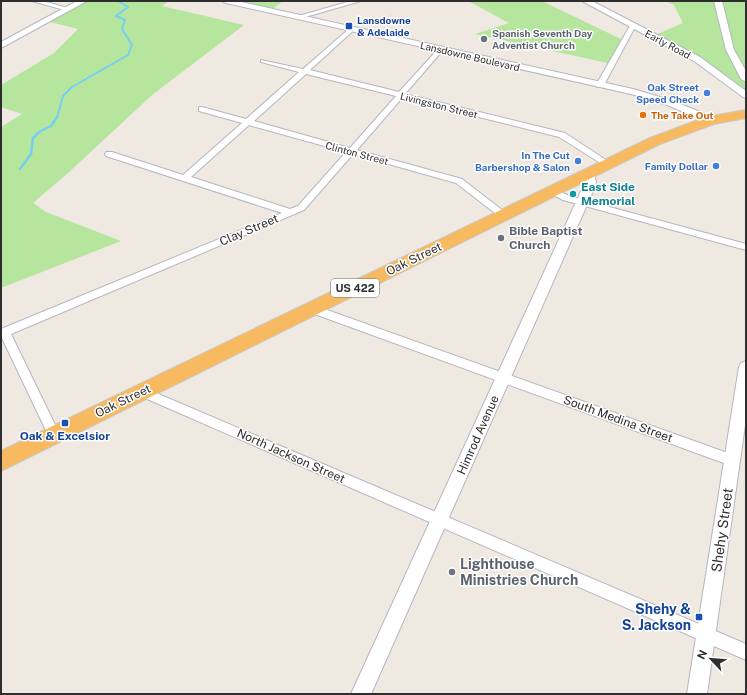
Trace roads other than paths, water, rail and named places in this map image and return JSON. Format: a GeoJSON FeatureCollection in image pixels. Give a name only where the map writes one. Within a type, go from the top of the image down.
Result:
{"type":"FeatureCollection","features":[{"type":"Feature","properties":{"kind":"highway","name":"Oak Street"},"geometry":{"type":"LineString","coordinates":[[1,461],[667,136],[711,120],[746,114]]}},
{"type":"Feature","properties":{"kind":"street"},"geometry":{"type":"LineString","coordinates":[[35,1],[68,9]]}},
{"type":"Feature","properties":{"kind":"street","name":"Lansdowne Boulevard"},"geometry":{"type":"LineString","coordinates":[[226,1],[662,100],[711,120]]}},
{"type":"Feature","properties":{"kind":"street"},"geometry":{"type":"LineString","coordinates":[[298,17],[358,1]]}},
{"type":"Feature","properties":{"kind":"street","name":"Early Road"},"geometry":{"type":"LineString","coordinates":[[586,1],[697,59],[746,95]]}},
{"type":"Feature","properties":{"kind":"street"},"geometry":{"type":"LineString","coordinates":[[718,1],[730,50],[746,79]]}},
{"type":"Feature","properties":{"kind":"street"},"geometry":{"type":"LineString","coordinates":[[1,45],[79,3]]}},
{"type":"Feature","properties":{"kind":"street"},"geometry":{"type":"LineString","coordinates":[[600,85],[633,25]]}},
{"type":"Feature","properties":{"kind":"street"},"geometry":{"type":"LineString","coordinates":[[185,178],[352,29]]}},
{"type":"Feature","properties":{"kind":"street","name":"Clay Street"},"geometry":{"type":"LineString","coordinates":[[3,333],[304,205],[441,49]]}},
{"type":"Feature","properties":{"kind":"street","name":"Livingston Street"},"geometry":{"type":"LineString","coordinates":[[263,61],[562,135],[608,164]]}},
{"type":"Feature","properties":{"kind":"street","name":"Clinton Street"},"geometry":{"type":"LineString","coordinates":[[202,109],[247,123],[459,181],[504,215]]}},
{"type":"Feature","properties":{"kind":"street"},"geometry":{"type":"LineString","coordinates":[[109,154],[290,212]]}},
{"type":"Feature","properties":{"kind":"street","name":"Himrod Avenue"},"geometry":{"type":"LineString","coordinates":[[361,694],[588,189],[589,174]]}},
{"type":"Feature","properties":{"kind":"street"},"geometry":{"type":"LineString","coordinates":[[553,191],[566,198],[746,247]]}},
{"type":"Feature","properties":{"kind":"street","name":"South Medina Street"},"geometry":{"type":"LineString","coordinates":[[313,309],[732,460]]}},
{"type":"Feature","properties":{"kind":"street"},"geometry":{"type":"LineString","coordinates":[[3,333],[54,435]]}},
{"type":"Feature","properties":{"kind":"street","name":"Shehy Street"},"geometry":{"type":"LineString","coordinates":[[697,694],[746,374]]}},
{"type":"Feature","properties":{"kind":"street","name":"North Jackson Street"},"geometry":{"type":"LineString","coordinates":[[142,392],[746,652]]}},
{"type":"Feature","properties":{"kind":"waterway"},"geometry":{"type":"LineString","coordinates":[[57,118],[63,96],[72,87],[128,55],[132,45],[122,29],[125,20],[116,16],[128,7],[118,1]]}},
{"type":"Feature","properties":{"kind":"waterway"},"geometry":{"type":"LineString","coordinates":[[20,169],[31,154],[33,138],[39,132],[51,126],[57,117]]}},
{"type":"Feature","properties":{"kind":"place","name":"Lansdowne & Adelaide"},"geometry":{"type":"Point","coordinates":[349,26]}},
{"type":"Feature","properties":{"kind":"place","name":"Spanish Seventh Day Adventist Church"},"geometry":{"type":"Point","coordinates":[484,39]}},
{"type":"Feature","properties":{"kind":"place","name":"Oak Street Speed Check"},"geometry":{"type":"Point","coordinates":[707,93]}},
{"type":"Feature","properties":{"kind":"place","name":"The Take Out"},"geometry":{"type":"Point","coordinates":[643,115]}},
{"type":"Feature","properties":{"kind":"place","name":"In The Cut Barbershop & Salon"},"geometry":{"type":"Point","coordinates":[578,161]}},
{"type":"Feature","properties":{"kind":"place","name":"Family Dollar"},"geometry":{"type":"Point","coordinates":[716,166]}},
{"type":"Feature","properties":{"kind":"place","name":"East Side Memorial"},"geometry":{"type":"Point","coordinates":[573,194]}},
{"type":"Feature","properties":{"kind":"place","name":"Bible Baptist Church"},"geometry":{"type":"Point","coordinates":[501,238]}},
{"type":"Feature","properties":{"kind":"place","name":"Oak & Excelsior"},"geometry":{"type":"Point","coordinates":[65,423]}},
{"type":"Feature","properties":{"kind":"place","name":"Lighthouse Ministries Church"},"geometry":{"type":"Point","coordinates":[452,572]}},
{"type":"Feature","properties":{"kind":"place","name":"Shehy & S. Jackson"},"geometry":{"type":"Point","coordinates":[699,617]}}]}
